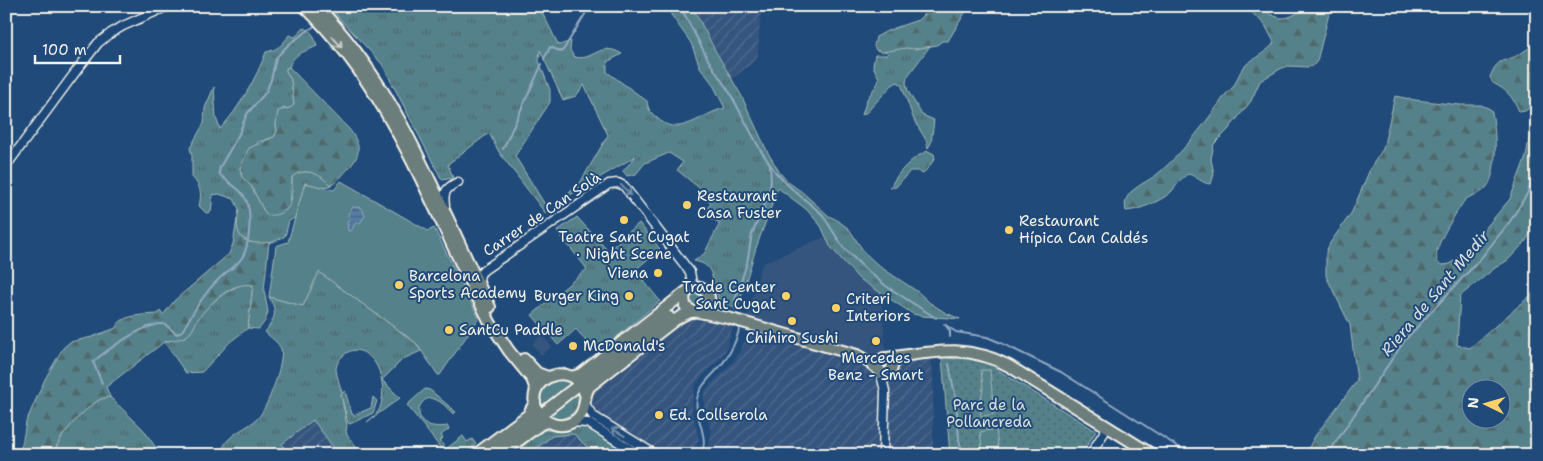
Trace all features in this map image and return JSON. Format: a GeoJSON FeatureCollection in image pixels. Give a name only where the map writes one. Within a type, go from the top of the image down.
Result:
{"type":"FeatureCollection","features":[{"type":"Feature","properties":{"kind":"main road"},"geometry":{"type":"LineString","coordinates":[[304,6],[380,92],[491,324],[509,351],[532,379],[536,390],[535,402],[538,413],[553,424],[563,425],[573,422],[582,414],[590,386],[666,326],[693,311]]}},
{"type":"Feature","properties":{"kind":"main road"},"geometry":{"type":"LineString","coordinates":[[317,6],[354,47],[380,92],[427,175],[493,314],[512,344],[535,372],[548,377]]}},
{"type":"Feature","properties":{"kind":"main road"},"geometry":{"type":"LineString","coordinates":[[572,377],[581,374],[697,286],[708,295],[713,310],[726,318]]}},
{"type":"Feature","properties":{"kind":"main road"},"geometry":{"type":"LineString","coordinates":[[687,292],[684,303],[693,311],[726,318],[857,356],[886,358],[916,355],[930,351],[954,350],[992,358],[1009,366],[1153,455]]}},
{"type":"Feature","properties":{"kind":"main road"},"geometry":{"type":"LineString","coordinates":[[586,379],[663,320],[687,292]]}},
{"type":"Feature","properties":{"kind":"main road"},"geometry":{"type":"LineString","coordinates":[[663,320],[705,308],[709,301]]}},
{"type":"Feature","properties":{"kind":"main road"},"geometry":{"type":"LineString","coordinates":[[857,356],[885,374],[916,355]]}},
{"type":"Feature","properties":{"kind":"main road"},"geometry":{"type":"LineString","coordinates":[[879,370],[878,363],[886,358]]}},
{"type":"Feature","properties":{"kind":"main road"},"geometry":{"type":"LineString","coordinates":[[886,358],[892,361],[892,370]]}},
{"type":"Feature","properties":{"kind":"main road"},"geometry":{"type":"LineString","coordinates":[[536,390],[548,377],[558,374],[572,377],[582,386],[585,399]]}},
{"type":"Feature","properties":{"kind":"main road"},"geometry":{"type":"LineString","coordinates":[[499,455],[541,424],[545,417],[576,387]]}},
{"type":"Feature","properties":{"kind":"main road"},"geometry":{"type":"LineString","coordinates":[[475,455],[528,415],[535,402]]}},
{"type":"Feature","properties":{"kind":"main road"},"geometry":{"type":"LineString","coordinates":[[487,455],[533,420]]}},
{"type":"Feature","properties":{"kind":"street"},"geometry":{"type":"LineString","coordinates":[[6,166],[76,70],[98,44],[123,26],[168,6]]}},
{"type":"Feature","properties":{"kind":"street"},"geometry":{"type":"LineString","coordinates":[[427,175],[439,186],[449,187]]}},
{"type":"Feature","properties":{"kind":"street"},"geometry":{"type":"LineString","coordinates":[[445,212],[444,196],[449,187],[458,182]]}},
{"type":"Feature","properties":{"kind":"street","name":"Carrer de Can Solà"},"geometry":{"type":"LineString","coordinates":[[478,282],[480,274],[484,270],[609,184],[618,183],[624,186],[690,272],[692,283],[687,292]]}},
{"type":"Feature","properties":{"kind":"street"},"geometry":{"type":"LineString","coordinates":[[879,370],[885,391]]}},
{"type":"Feature","properties":{"kind":"street"},"geometry":{"type":"LineString","coordinates":[[883,455],[885,391],[892,370]]}},
{"type":"Feature","properties":{"kind":"street"},"geometry":{"type":"LineString","coordinates":[[585,399],[593,416],[656,455]]}},
{"type":"Feature","properties":{"kind":"street"},"geometry":{"type":"LineString","coordinates":[[573,422],[588,422],[640,455]]}},
{"type":"Feature","properties":{"kind":"street"},"geometry":{"type":"LineString","coordinates":[[1090,455],[1107,428]]}},
{"type":"Feature","properties":{"kind":"shaded area"},"geometry":{"type":"Polygon","coordinates":[[[692,6],[761,6],[756,60],[732,79],[692,6]]]}},
{"type":"Feature","properties":{"kind":"shaded area"},"geometry":{"type":"Polygon","coordinates":[[[353,207],[362,208],[365,216],[360,223],[356,222],[351,231],[348,231],[347,221],[350,218],[348,214],[353,207]]]}},
{"type":"Feature","properties":{"kind":"shaded area"},"geometry":{"type":"Polygon","coordinates":[[[824,237],[857,278],[881,293],[886,355],[884,358],[866,356],[749,325],[747,316],[761,266],[765,262],[824,237]]]}},
{"type":"Feature","properties":{"kind":"shaded area"},"geometry":{"type":"Polygon","coordinates":[[[683,319],[711,321],[732,319],[732,329],[727,347],[722,356],[697,382],[694,390],[692,412],[699,438],[693,455],[499,455],[541,424],[573,422],[585,394],[683,319]]]}},
{"type":"Feature","properties":{"kind":"shaded area"},"geometry":{"type":"Polygon","coordinates":[[[749,325],[866,356],[884,358],[893,362],[930,351],[933,372],[933,455],[708,455],[711,431],[704,407],[704,394],[706,389],[733,362],[744,343],[749,325]]]}},
{"type":"Feature","properties":{"kind":"shaded area"},"geometry":{"type":"Polygon","coordinates":[[[542,335],[552,347],[541,355],[532,344],[542,335]]]}},
{"type":"Feature","properties":{"kind":"shaded area"},"geometry":{"type":"Polygon","coordinates":[[[314,420],[339,455],[289,455],[281,444],[314,420]]]}},
{"type":"Feature","properties":{"kind":"green space"},"geometry":{"type":"Polygon","coordinates":[[[328,6],[539,6],[558,44],[571,41],[570,50],[574,57],[587,57],[608,49],[622,54],[607,62],[607,72],[647,101],[652,114],[656,117],[673,126],[682,126],[725,108],[712,83],[700,67],[691,43],[665,6],[692,6],[741,95],[768,153],[780,173],[829,216],[849,229],[864,252],[879,266],[918,292],[930,303],[960,319],[913,314],[858,278],[830,246],[821,226],[806,209],[778,188],[756,248],[738,307],[730,307],[719,302],[710,271],[703,264],[694,261],[704,254],[720,223],[708,217],[708,207],[711,203],[698,187],[677,170],[683,162],[669,153],[645,163],[636,174],[627,176],[623,171],[636,156],[560,201],[580,183],[608,135],[584,85],[576,96],[563,100],[540,50],[539,61],[550,90],[550,102],[515,156],[549,211],[546,214],[499,152],[489,133],[448,164],[453,178],[442,180],[382,64],[328,6]]]}},
{"type":"Feature","properties":{"kind":"green space"},"geometry":{"type":"Polygon","coordinates":[[[932,6],[969,6],[948,41],[915,49],[906,48],[882,52],[876,50],[874,46],[876,37],[889,30],[918,20],[932,6]]]}},
{"type":"Feature","properties":{"kind":"green space"},"geometry":{"type":"Polygon","coordinates":[[[1245,6],[1254,7],[1281,18],[1296,14],[1306,6],[1331,6],[1317,61],[1313,66],[1308,67],[1287,66],[1260,81],[1251,101],[1214,144],[1211,159],[1214,174],[1211,184],[1188,174],[1162,199],[1144,207],[1126,211],[1125,202],[1130,193],[1158,174],[1179,153],[1233,87],[1243,68],[1274,42],[1265,25],[1245,6]]]}},
{"type":"Feature","properties":{"kind":"green space"},"geometry":{"type":"Polygon","coordinates":[[[304,28],[314,37],[317,46],[294,58],[286,70],[291,80],[294,105],[290,108],[282,109],[276,124],[277,131],[274,137],[258,142],[240,168],[242,177],[251,186],[264,211],[268,212],[285,211],[288,208],[292,198],[292,177],[297,174],[307,172],[317,174],[329,184],[333,184],[323,187],[305,183],[296,217],[289,221],[285,236],[272,242],[252,243],[236,231],[239,209],[234,199],[219,194],[213,195],[211,212],[206,213],[199,206],[200,190],[192,177],[190,148],[204,123],[205,108],[214,87],[216,118],[220,129],[246,93],[258,72],[266,52],[279,46],[289,35],[295,37],[304,28]]]}},
{"type":"Feature","properties":{"kind":"green space"},"geometry":{"type":"Polygon","coordinates":[[[1537,43],[1537,101],[1522,112],[1519,111],[1509,94],[1493,83],[1490,77],[1499,63],[1515,57],[1537,43]]]}},
{"type":"Feature","properties":{"kind":"green space"},"geometry":{"type":"Polygon","coordinates":[[[930,46],[907,77],[906,83],[908,91],[922,115],[934,120],[931,143],[928,148],[926,140],[914,120],[901,84],[897,82],[862,115],[867,99],[878,83],[879,78],[873,66],[875,55],[886,55],[893,47],[918,48],[930,46]]]}},
{"type":"Feature","properties":{"kind":"green space"},"geometry":{"type":"Polygon","coordinates":[[[289,67],[349,129],[358,145],[358,154],[353,164],[333,184],[329,184],[316,174],[301,172],[296,174],[292,177],[290,205],[280,213],[267,215],[251,186],[242,177],[240,168],[249,148],[274,137],[277,131],[278,111],[294,105],[291,80],[286,71],[286,68],[289,67]]]}},
{"type":"Feature","properties":{"kind":"green space"},"geometry":{"type":"Polygon","coordinates":[[[1395,96],[1460,105],[1481,105],[1490,109],[1495,141],[1492,175],[1489,184],[1484,190],[1464,201],[1441,239],[1436,254],[1437,261],[1443,265],[1450,264],[1467,250],[1510,199],[1537,122],[1537,224],[1525,242],[1508,260],[1460,296],[1457,345],[1470,348],[1537,290],[1537,455],[1305,455],[1315,436],[1357,381],[1350,325],[1326,276],[1326,252],[1330,243],[1352,212],[1371,167],[1383,149],[1395,96]]]}},
{"type":"Feature","properties":{"kind":"green space"},"geometry":{"type":"Polygon","coordinates":[[[928,151],[934,154],[935,159],[923,174],[917,171],[910,171],[896,187],[890,188],[896,177],[906,166],[922,153],[928,151]]]}},
{"type":"Feature","properties":{"kind":"green space","name":"Barcelona Sports Academy"},"geometry":{"type":"Polygon","coordinates":[[[341,181],[428,231],[434,228],[479,318],[440,375],[438,375],[416,343],[319,272],[303,306],[269,297],[276,246],[288,242],[305,183],[334,190],[341,181]]]}},
{"type":"Feature","properties":{"kind":"green space"},"geometry":{"type":"Polygon","coordinates":[[[577,217],[608,251],[639,223],[660,249],[635,270],[660,301],[600,351],[594,351],[576,329],[558,345],[532,315],[587,269],[557,231],[577,217]]]}},
{"type":"Feature","properties":{"kind":"green space"},"geometry":{"type":"Polygon","coordinates":[[[237,219],[239,233],[245,240],[255,243],[269,242],[264,290],[268,312],[265,321],[259,329],[248,328],[253,285],[237,286],[229,290],[209,306],[188,335],[164,342],[106,387],[110,397],[99,400],[79,417],[59,441],[54,455],[14,455],[22,445],[26,422],[45,379],[63,348],[70,342],[92,337],[116,328],[118,323],[128,318],[158,314],[160,311],[163,315],[175,300],[229,254],[233,244],[237,219]]]}},
{"type":"Feature","properties":{"kind":"green space"},"geometry":{"type":"Polygon","coordinates":[[[319,272],[416,343],[421,351],[403,359],[382,380],[400,398],[367,422],[380,408],[383,392],[380,374],[377,366],[367,354],[357,350],[351,351],[340,359],[336,370],[342,393],[345,391],[352,414],[354,415],[371,408],[373,397],[377,401],[373,413],[350,424],[348,423],[341,394],[347,435],[362,455],[339,455],[313,420],[282,444],[289,455],[221,455],[226,442],[262,413],[278,374],[282,355],[281,349],[265,332],[274,315],[274,307],[269,297],[303,306],[319,272]]]}},
{"type":"Feature","properties":{"kind":"green space"},"geometry":{"type":"Polygon","coordinates":[[[243,284],[253,285],[248,328],[230,342],[202,372],[186,373],[164,342],[187,335],[191,332],[201,314],[212,303],[223,294],[243,284]]]}},
{"type":"Feature","properties":{"kind":"green space"},"geometry":{"type":"Polygon","coordinates":[[[694,291],[704,295],[705,303],[698,309],[690,306],[688,297],[694,291]]]}},
{"type":"Feature","properties":{"kind":"green space","name":"Parc de la Pollancreda"},"geometry":{"type":"Polygon","coordinates":[[[958,355],[991,362],[998,370],[1096,431],[1081,455],[950,455],[942,357],[956,359],[958,355]]]}},
{"type":"Feature","properties":{"kind":"green space"},"geometry":{"type":"Polygon","coordinates":[[[981,370],[990,370],[994,414],[981,416],[980,407],[983,388],[981,370]]]}},
{"type":"Feature","properties":{"kind":"green space"},"geometry":{"type":"Polygon","coordinates":[[[560,380],[572,384],[543,407],[541,397],[544,389],[551,383],[560,380]]]}},
{"type":"Feature","properties":{"kind":"green space"},"geometry":{"type":"Polygon","coordinates":[[[425,389],[430,390],[456,412],[453,414],[441,402],[431,398],[423,402],[419,408],[421,419],[433,426],[448,426],[449,429],[441,435],[443,438],[440,441],[446,449],[463,436],[467,442],[472,439],[476,444],[462,455],[446,455],[407,405],[425,389]]]}},
{"type":"Feature","properties":{"kind":"green space"},"geometry":{"type":"Polygon","coordinates":[[[578,392],[578,406],[569,416],[556,419],[548,415],[578,392]]]}},
{"type":"Feature","properties":{"kind":"green space"},"geometry":{"type":"Polygon","coordinates":[[[110,397],[143,429],[161,455],[54,455],[59,441],[79,417],[99,400],[110,397]]]}},
{"type":"Feature","properties":{"kind":"green space"},"geometry":{"type":"Polygon","coordinates":[[[577,426],[586,426],[632,455],[595,455],[574,434],[552,436],[532,451],[522,455],[507,455],[543,430],[567,431],[577,426]]]}},
{"type":"Feature","properties":{"kind":"green space"},"geometry":{"type":"Polygon","coordinates":[[[996,429],[999,455],[983,455],[980,432],[996,429]]]}},
{"type":"Feature","properties":{"kind":"waterway"},"geometry":{"type":"LineString","coordinates":[[329,13],[339,6]]}},
{"type":"Feature","properties":{"kind":"waterway"},"geometry":{"type":"LineString","coordinates":[[544,59],[550,47],[562,52],[590,6]]}},
{"type":"Feature","properties":{"kind":"waterway"},"geometry":{"type":"LineString","coordinates":[[680,6],[710,63],[730,93],[761,151],[776,173],[822,214],[843,247],[864,268],[886,286],[936,318]]}},
{"type":"Feature","properties":{"kind":"waterway"},"geometry":{"type":"LineString","coordinates":[[102,383],[93,362],[125,339],[153,325],[165,325],[177,334],[183,330],[194,310],[209,290],[243,256],[250,226],[247,201],[219,173],[220,167],[238,136],[247,114],[266,92],[276,58],[289,44],[316,25]]}},
{"type":"Feature","properties":{"kind":"waterway"},"geometry":{"type":"LineString","coordinates":[[503,149],[542,64]]}},
{"type":"Feature","properties":{"kind":"waterway"},"geometry":{"type":"LineString","coordinates":[[735,309],[735,300],[747,263],[752,234],[768,197],[771,182],[770,164]]}},
{"type":"Feature","properties":{"kind":"waterway","name":"Riera de Sant Medir"},"geometry":{"type":"LineString","coordinates":[[1327,455],[1405,340],[1481,258],[1511,220],[1527,194],[1537,167]]}},
{"type":"Feature","properties":{"kind":"waterway"},"geometry":{"type":"LineString","coordinates":[[944,324],[956,332],[987,337],[1061,372],[1191,455]]}},
{"type":"Feature","properties":{"kind":"waterway"},"geometry":{"type":"LineString","coordinates":[[701,455],[704,440],[697,410],[698,395],[705,383],[727,357],[740,326]]}},
{"type":"Feature","properties":{"kind":"waterway"},"geometry":{"type":"LineString","coordinates":[[946,326],[950,331],[950,337]]}},
{"type":"Feature","properties":{"kind":"waterway"},"geometry":{"type":"LineString","coordinates":[[949,364],[956,401],[959,440],[963,455]]}},
{"type":"Feature","properties":{"kind":"place","name":"Restaurant Casa Fuster"},"geometry":{"type":"Point","coordinates":[687,205]}},
{"type":"Feature","properties":{"kind":"place","name":"Teatre Sant Cugat · Night Scene"},"geometry":{"type":"Point","coordinates":[624,220]}},
{"type":"Feature","properties":{"kind":"place","name":"Restaurant Hípica Can Caldés"},"geometry":{"type":"Point","coordinates":[1009,230]}},
{"type":"Feature","properties":{"kind":"place","name":"Viena"},"geometry":{"type":"Point","coordinates":[658,273]}},
{"type":"Feature","properties":{"kind":"place","name":"Barcelona Sports Academy"},"geometry":{"type":"Point","coordinates":[399,285]}},
{"type":"Feature","properties":{"kind":"place","name":"Burger King"},"geometry":{"type":"Point","coordinates":[629,296]}},
{"type":"Feature","properties":{"kind":"place","name":"Trade Center Sant Cugat"},"geometry":{"type":"Point","coordinates":[786,296]}},
{"type":"Feature","properties":{"kind":"place","name":"Criteri Interiors"},"geometry":{"type":"Point","coordinates":[836,308]}},
{"type":"Feature","properties":{"kind":"place","name":"Chihiro Sushi"},"geometry":{"type":"Point","coordinates":[792,321]}},
{"type":"Feature","properties":{"kind":"place","name":"SantCu Paddle"},"geometry":{"type":"Point","coordinates":[449,330]}},
{"type":"Feature","properties":{"kind":"place","name":"Mercedes Benz - Smart"},"geometry":{"type":"Point","coordinates":[876,341]}},
{"type":"Feature","properties":{"kind":"place","name":"McDonald's"},"geometry":{"type":"Point","coordinates":[573,346]}},
{"type":"Feature","properties":{"kind":"place","name":"Ed. Collserola"},"geometry":{"type":"Point","coordinates":[659,415]}}]}
